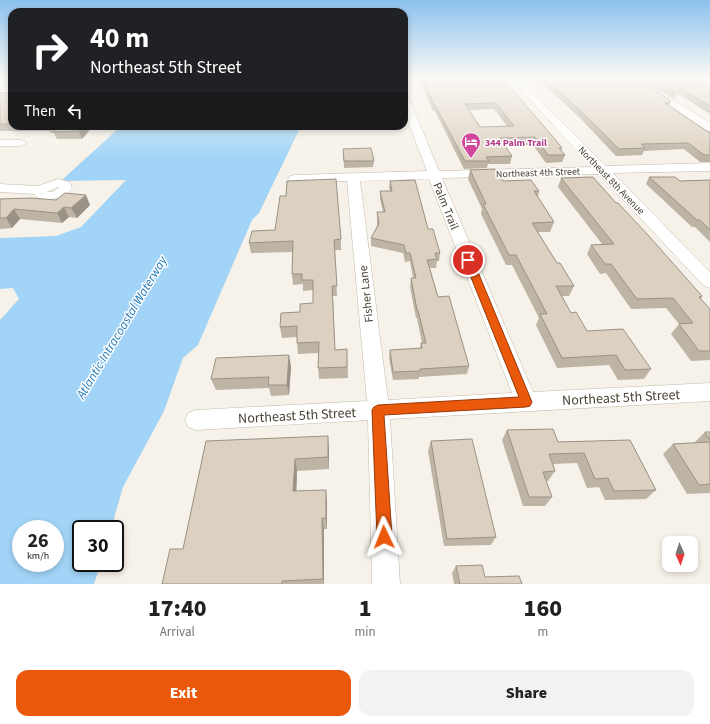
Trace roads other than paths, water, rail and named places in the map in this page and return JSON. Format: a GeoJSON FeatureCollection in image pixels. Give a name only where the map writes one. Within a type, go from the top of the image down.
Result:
{"type":"FeatureCollection","features":[{"type":"Feature","properties":{"kind":"street","name":"Northeast 8th Avenue"},"geometry":{"type":"LineString","coordinates":[[540,105],[710,282]]}},
{"type":"Feature","properties":{"kind":"street"},"geometry":{"type":"LineString","coordinates":[[675,105],[710,128]]}},
{"type":"Feature","properties":{"kind":"street","name":"Palm Trail"},"geometry":{"type":"LineString","coordinates":[[408,108],[526,402]]}},
{"type":"Feature","properties":{"kind":"street"},"geometry":{"type":"LineString","coordinates":[[0,144],[20,143]]}},
{"type":"Feature","properties":{"kind":"street","name":"Northeast 4th Street"},"geometry":{"type":"LineString","coordinates":[[294,179],[710,166]]}},
{"type":"Feature","properties":{"kind":"street","name":"Fisher Lane"},"geometry":{"type":"LineString","coordinates":[[353,177],[378,410]]}},
{"type":"Feature","properties":{"kind":"street"},"geometry":{"type":"LineString","coordinates":[[0,188],[40,190]]}},
{"type":"Feature","properties":{"kind":"street","name":"Northeast 5th Street"},"geometry":{"type":"LineString","coordinates":[[196,420],[710,392]]}},
{"type":"Feature","properties":{"kind":"street"},"geometry":{"type":"LineString","coordinates":[[378,410],[386,584]]}},
{"type":"Feature","properties":{"kind":"water","name":"Atlantic Intracoastal Waterway"},"geometry":{"type":"Polygon","coordinates":[[[117,130],[299,130],[259,213],[252,220],[198,345],[183,358],[164,411],[123,487],[114,520],[72,520],[72,572],[98,572],[94,584],[0,584],[0,320],[19,299],[13,288],[0,289],[0,238],[56,236],[81,227],[126,180],[61,181],[117,130]]]}},
{"type":"Feature","properties":{"kind":"place","name":"344 Palm Trail"},"geometry":{"type":"Point","coordinates":[471,159]}}]}
